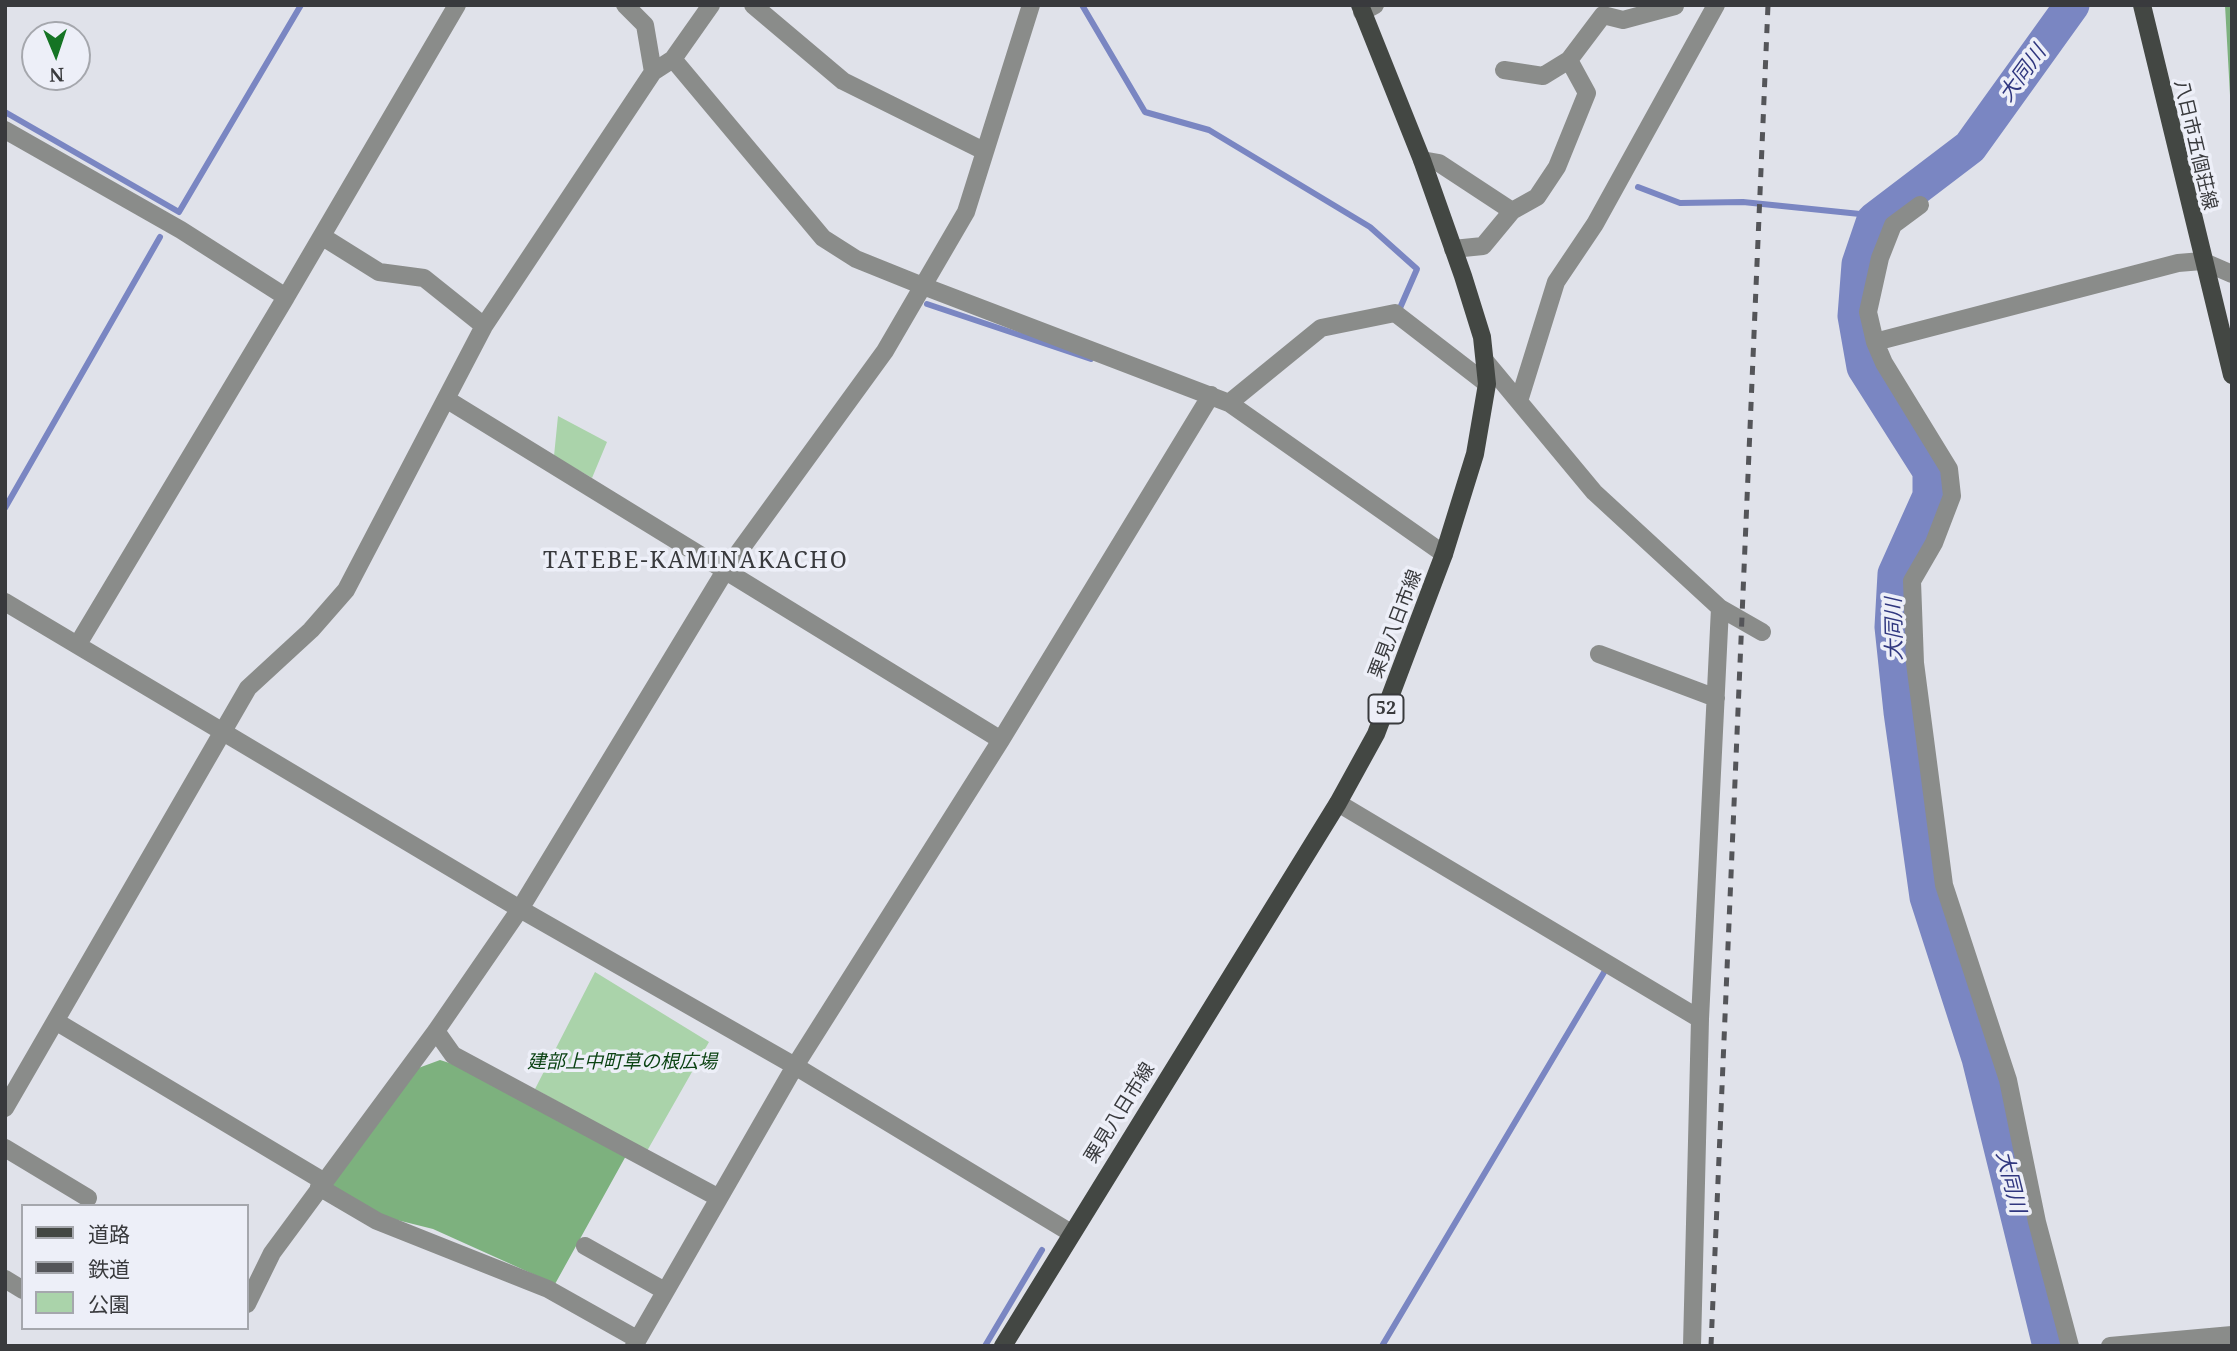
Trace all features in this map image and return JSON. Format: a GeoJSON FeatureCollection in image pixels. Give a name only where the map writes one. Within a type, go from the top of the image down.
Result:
{"type":"FeatureCollection","features":[{"type":"Feature","properties":{"kind":"main road","name":"八日市五個荘線"},"geometry":{"type":"LineString","coordinates":[[2141,5],[2232,375]]}},
{"type":"Feature","properties":{"kind":"main road","name":"栗見八日市線"},"geometry":{"type":"LineString","coordinates":[[1003,1346],[1338,803],[1376,734],[1444,554],[1475,454],[1487,384],[1482,337],[1422,160],[1366,8]]}},
{"type":"Feature","properties":{"kind":"street"},"geometry":{"type":"LineString","coordinates":[[78,644],[323,237],[457,5]]}},
{"type":"Feature","properties":{"kind":"street"},"geometry":{"type":"LineString","coordinates":[[625,5],[645,25],[653,72]]}},
{"type":"Feature","properties":{"kind":"street"},"geometry":{"type":"LineString","coordinates":[[5,1108],[226,731],[248,688],[311,630],[346,590],[484,326],[653,72],[673,59],[711,5]]}},
{"type":"Feature","properties":{"kind":"street"},"geometry":{"type":"LineString","coordinates":[[753,5],[843,82],[984,151]]}},
{"type":"Feature","properties":{"kind":"street"},"geometry":{"type":"LineString","coordinates":[[248,1302],[272,1253],[436,1031],[520,909],[725,571],[885,351],[966,212],[1031,5]]}},
{"type":"Feature","properties":{"kind":"street"},"geometry":{"type":"LineString","coordinates":[[1519,401],[1556,282],[1595,224],[1716,5]]}},
{"type":"Feature","properties":{"kind":"street"},"geometry":{"type":"LineString","coordinates":[[1504,70],[1543,76],[1569,60],[1603,15],[1623,20],[1675,6]]}},
{"type":"Feature","properties":{"kind":"street"},"geometry":{"type":"LineString","coordinates":[[673,59],[823,238],[856,259],[1229,403],[1444,554]]}},
{"type":"Feature","properties":{"kind":"street"},"geometry":{"type":"LineString","coordinates":[[1453,249],[1483,246],[1512,211],[1537,197],[1557,167],[1587,93],[1569,60]]}},
{"type":"Feature","properties":{"kind":"street"},"geometry":{"type":"LineString","coordinates":[[5,130],[181,230],[286,297]]}},
{"type":"Feature","properties":{"kind":"street"},"geometry":{"type":"LineString","coordinates":[[1422,160],[1439,163],[1512,211]]}},
{"type":"Feature","properties":{"kind":"street"},"geometry":{"type":"LineString","coordinates":[[1920,205],[1894,225],[1880,258],[1868,312],[1875,342],[1884,363],[1949,468],[1952,496],[1934,543],[1912,581],[1915,663],[1944,885],[2008,1080],[2036,1222],[2070,1346]]}},
{"type":"Feature","properties":{"kind":"street"},"geometry":{"type":"LineString","coordinates":[[323,237],[379,272],[424,278],[484,326]]}},
{"type":"Feature","properties":{"kind":"street"},"geometry":{"type":"LineString","coordinates":[[1875,342],[2178,263],[2202,261],[2232,274]]}},
{"type":"Feature","properties":{"kind":"street"},"geometry":{"type":"LineString","coordinates":[[1229,403],[1321,328],[1395,313],[1487,384]]}},
{"type":"Feature","properties":{"kind":"street"},"geometry":{"type":"LineString","coordinates":[[1486,362],[1594,492],[1720,608],[1762,632]]}},
{"type":"Feature","properties":{"kind":"street"},"geometry":{"type":"LineString","coordinates":[[57,1022],[377,1221],[548,1289],[636,1342],[795,1066],[1000,740],[1211,394]]}},
{"type":"Feature","properties":{"kind":"street"},"geometry":{"type":"LineString","coordinates":[[446,399],[1000,740]]}},
{"type":"Feature","properties":{"kind":"street"},"geometry":{"type":"LineString","coordinates":[[5,602],[226,731],[520,909],[795,1066],[1071,1233]]}},
{"type":"Feature","properties":{"kind":"street"},"geometry":{"type":"LineString","coordinates":[[1692,1346],[1700,1019],[1720,608]]}},
{"type":"Feature","properties":{"kind":"street"},"geometry":{"type":"LineString","coordinates":[[1599,654],[1716,698]]}},
{"type":"Feature","properties":{"kind":"street"},"geometry":{"type":"LineString","coordinates":[[1338,803],[1700,1019]]}},
{"type":"Feature","properties":{"kind":"street"},"geometry":{"type":"LineString","coordinates":[[436,1031],[453,1055],[719,1198]]}},
{"type":"Feature","properties":{"kind":"street"},"geometry":{"type":"LineString","coordinates":[[5,1148],[89,1198]]}},
{"type":"Feature","properties":{"kind":"street"},"geometry":{"type":"LineString","coordinates":[[585,1246],[665,1291]]}},
{"type":"Feature","properties":{"kind":"street"},"geometry":{"type":"LineString","coordinates":[[5,1279],[21,1289]]}},
{"type":"Feature","properties":{"kind":"street"},"geometry":{"type":"LineString","coordinates":[[2110,1346],[2226,1339]]}},
{"type":"Feature","properties":{"kind":"green space"},"geometry":{"type":"Polygon","coordinates":[[[2225,5],[2232,5],[2232,121],[2231,113],[2225,5]]]}},
{"type":"Feature","properties":{"kind":"green space"},"geometry":{"type":"Polygon","coordinates":[[[558,416],[607,442],[592,478],[554,456],[558,416]]]}},
{"type":"Feature","properties":{"kind":"green space","name":"建部上中町草の根広場"},"geometry":{"type":"Polygon","coordinates":[[[595,972],[709,1042],[647,1151],[535,1089],[595,972]]]}},
{"type":"Feature","properties":{"kind":"green space"},"geometry":{"type":"Polygon","coordinates":[[[440,1060],[462,1067],[627,1154],[555,1284],[433,1229],[381,1216],[330,1184],[413,1070],[440,1060]]]}},
{"type":"Feature","properties":{"kind":"waterway"},"geometry":{"type":"LineString","coordinates":[[5,112],[179,212],[301,5]]}},
{"type":"Feature","properties":{"kind":"waterway"},"geometry":{"type":"LineString","coordinates":[[1082,5],[1145,112],[1209,130],[1370,227],[1417,269],[1400,308]]}},
{"type":"Feature","properties":{"kind":"waterway","name":"大同川"},"geometry":{"type":"LineString","coordinates":[[2050,1346],[1979,1058],[1927,897],[1901,712],[1892,627],[1895,574],[1930,496],[1930,471],[1864,367],[1855,316],[1859,264],[1874,220],[1970,147],[2072,5]]}},
{"type":"Feature","properties":{"kind":"waterway"},"geometry":{"type":"LineString","coordinates":[[1638,187],[1680,203],[1743,202],[1860,214],[1874,220]]}},
{"type":"Feature","properties":{"kind":"waterway"},"geometry":{"type":"LineString","coordinates":[[5,508],[160,237]]}},
{"type":"Feature","properties":{"kind":"waterway"},"geometry":{"type":"LineString","coordinates":[[927,304],[1091,359]]}},
{"type":"Feature","properties":{"kind":"waterway"},"geometry":{"type":"LineString","coordinates":[[1382,1346],[1606,969]]}},
{"type":"Feature","properties":{"kind":"waterway"},"geometry":{"type":"LineString","coordinates":[[985,1346],[1042,1250]]}},
{"type":"Feature","properties":{"kind":"railway"},"geometry":{"type":"LineString","coordinates":[[1711,1346],[1768,5]]}},
{"type":"Feature","properties":{"kind":"district","name":"TATEBE-KAMINAKACHO"},"geometry":{"type":"Point","coordinates":[696,561]}}]}
